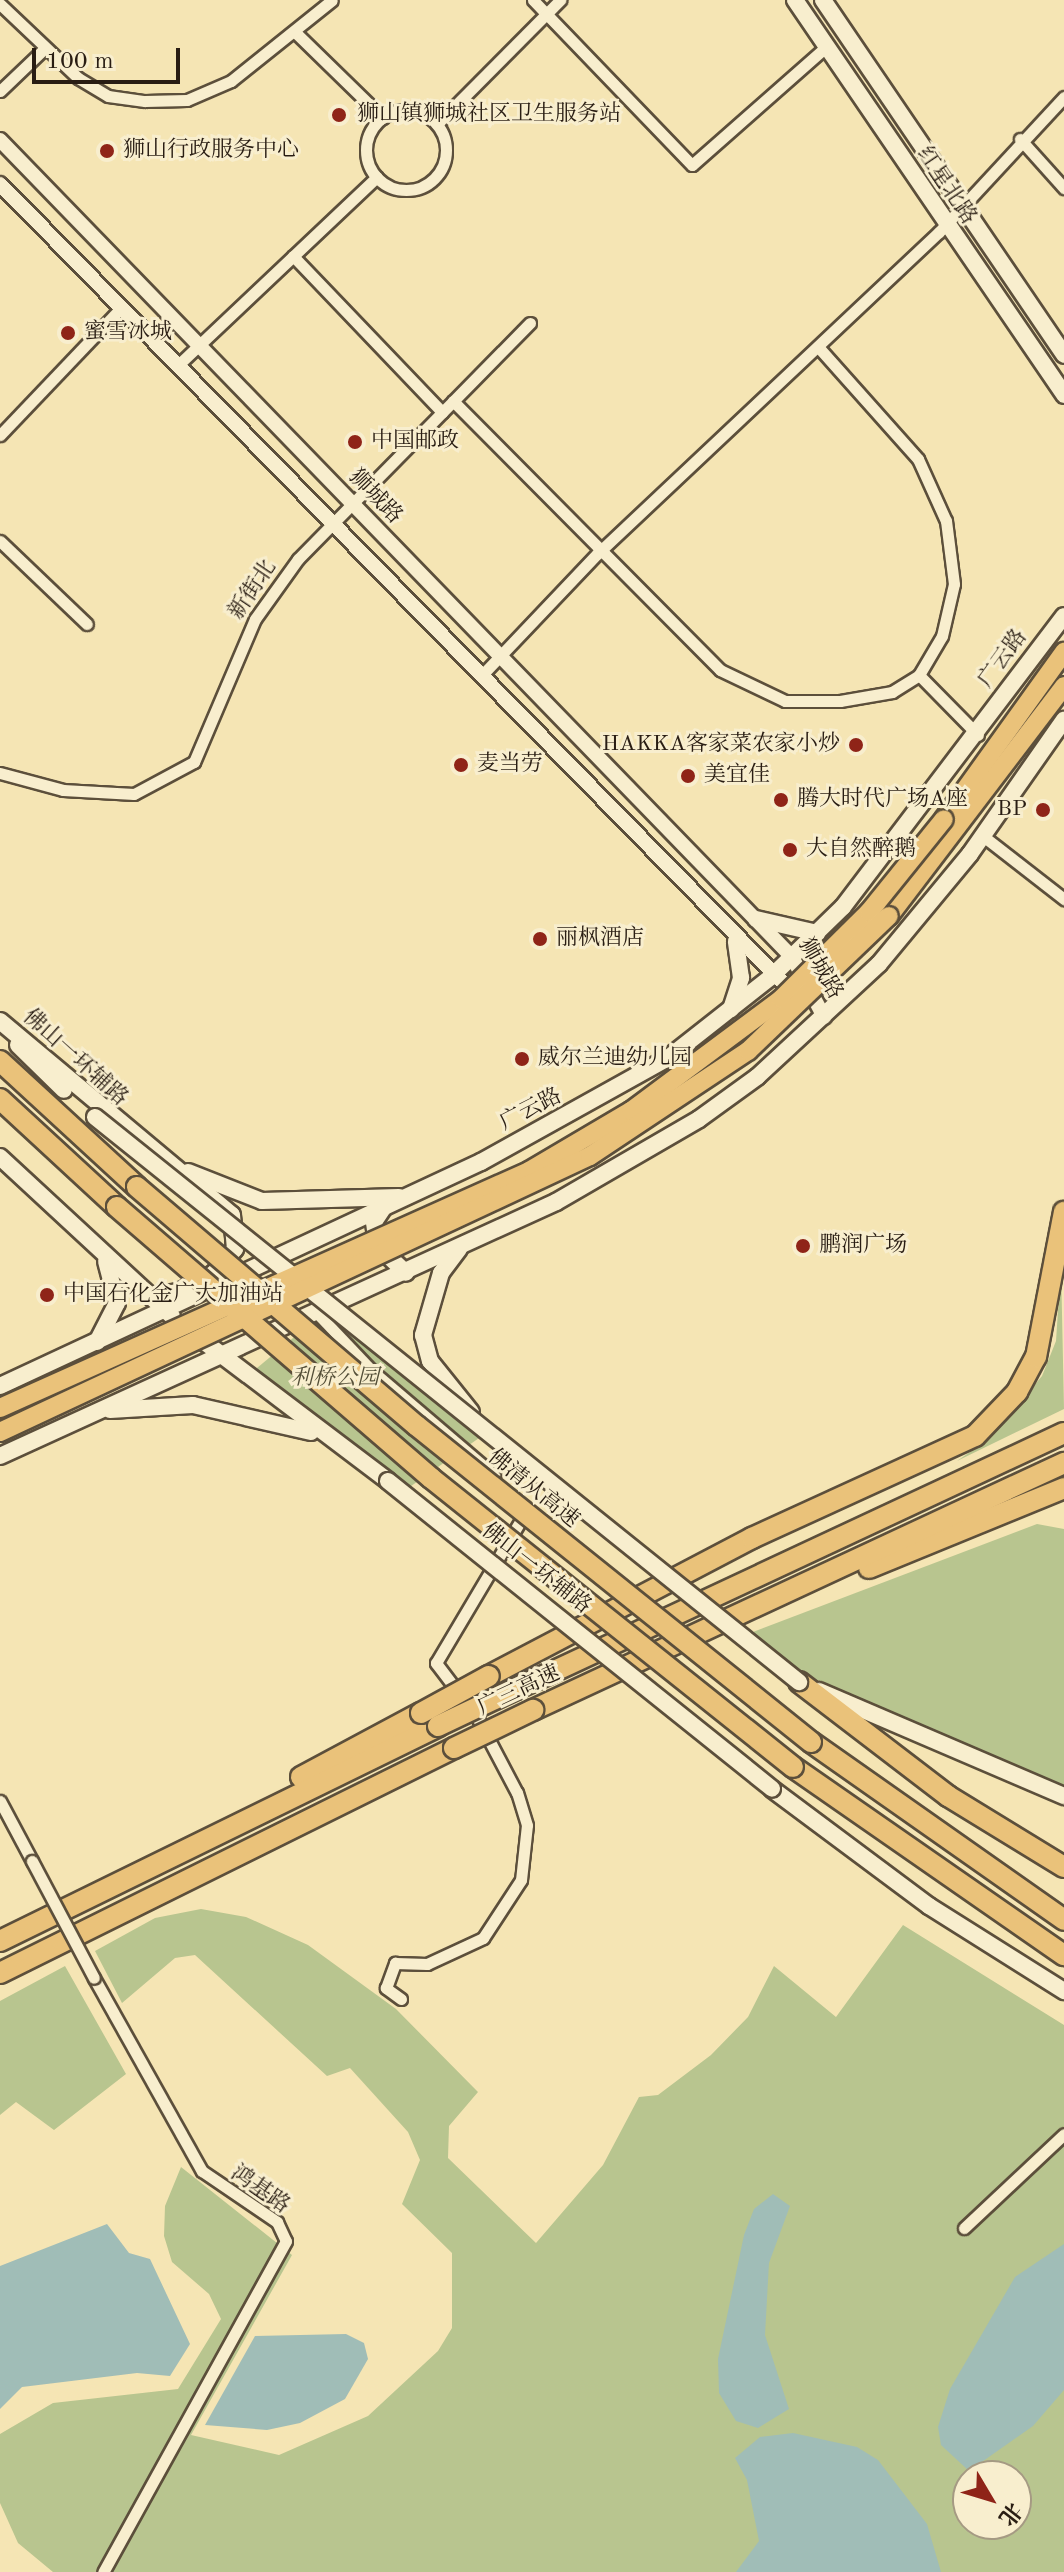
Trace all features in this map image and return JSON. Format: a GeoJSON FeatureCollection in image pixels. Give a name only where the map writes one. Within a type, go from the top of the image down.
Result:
{"type":"FeatureCollection","features":[{"type":"Feature","properties":{"kind":"highway","name":"佛清从高速"},"geometry":{"type":"LineString","coordinates":[[0,1061],[137,1187],[525,1515],[959,1850],[1064,1920]]}},
{"type":"Feature","properties":{"kind":"highway"},"geometry":{"type":"LineString","coordinates":[[0,1099],[117,1207],[421,1469],[793,1767],[1064,1955]]}},
{"type":"Feature","properties":{"kind":"highway"},"geometry":{"type":"LineString","coordinates":[[430,1720],[489,1676],[752,1538],[975,1436],[1017,1392],[1036,1357],[1064,1212]]}},
{"type":"Feature","properties":{"kind":"highway","name":"广三高速"},"geometry":{"type":"LineString","coordinates":[[0,1941],[430,1720],[516,1689],[1064,1433]]}},
{"type":"Feature","properties":{"kind":"highway","name":"广三高速"},"geometry":{"type":"LineString","coordinates":[[0,1973],[533,1710],[767,1604],[1064,1463]]}},
{"type":"Feature","properties":{"kind":"highway"},"geometry":{"type":"LineString","coordinates":[[767,1604],[1064,1488]]}},
{"type":"Feature","properties":{"kind":"highway"},"geometry":{"type":"LineString","coordinates":[[799,1682],[1064,1876]]}},
{"type":"Feature","properties":{"kind":"highway"},"geometry":{"type":"LineString","coordinates":[[959,1850],[1064,1911]]}},
{"type":"Feature","properties":{"kind":"highway"},"geometry":{"type":"LineString","coordinates":[[1032,1851],[1064,1867]]}},
{"type":"Feature","properties":{"kind":"main road","name":"红星北路"},"geometry":{"type":"LineString","coordinates":[[795,0],[1064,395]]}},
{"type":"Feature","properties":{"kind":"main road","name":"红星北路"},"geometry":{"type":"LineString","coordinates":[[823,0],[1064,355]]}},
{"type":"Feature","properties":{"kind":"main road","name":"广云路"},"geometry":{"type":"LineString","coordinates":[[0,1386],[408,1196],[604,1099],[730,1010],[771,977],[817,933],[913,825],[1064,616]]}},
{"type":"Feature","properties":{"kind":"main road","name":"广云路"},"geometry":{"type":"LineString","coordinates":[[0,1408],[529,1171],[631,1111],[781,999],[869,912],[944,819],[1064,652]]}},
{"type":"Feature","properties":{"kind":"main road"},"geometry":{"type":"LineString","coordinates":[[0,1432],[590,1156],[748,1051],[889,916],[1064,686]]}},
{"type":"Feature","properties":{"kind":"main road"},"geometry":{"type":"LineString","coordinates":[[0,1456],[460,1248],[636,1161],[757,1077],[824,1017],[929,908],[1064,720]]}},
{"type":"Feature","properties":{"kind":"main road"},"geometry":{"type":"LineString","coordinates":[[756,919],[817,933]]}},
{"type":"Feature","properties":{"kind":"main road"},"geometry":{"type":"LineString","coordinates":[[730,1010],[741,978],[736,941]]}},
{"type":"Feature","properties":{"kind":"main road","name":"佛山一环辅路"},"geometry":{"type":"LineString","coordinates":[[0,1022],[95,1117],[471,1412],[799,1682],[1064,1796]]}},
{"type":"Feature","properties":{"kind":"main road","name":"佛山一环辅路"},"geometry":{"type":"LineString","coordinates":[[0,1022],[120,1128],[159,1156]]}},
{"type":"Feature","properties":{"kind":"main road"},"geometry":{"type":"LineString","coordinates":[[159,1156],[262,1201],[408,1196]]}},
{"type":"Feature","properties":{"kind":"main road"},"geometry":{"type":"LineString","coordinates":[[151,1296],[179,1292],[213,1274],[235,1249],[232,1215],[159,1156]]}},
{"type":"Feature","properties":{"kind":"main road","name":"佛山一环辅路"},"geometry":{"type":"LineString","coordinates":[[0,1157],[219,1357],[388,1481],[772,1789],[929,1906],[1064,1991]]}},
{"type":"Feature","properties":{"kind":"main road"},"geometry":{"type":"LineString","coordinates":[[384,1207],[374,1222],[377,1245],[406,1273]]}},
{"type":"Feature","properties":{"kind":"main road"},"geometry":{"type":"LineString","coordinates":[[93,1244],[112,1269],[117,1291],[96,1343]]}},
{"type":"Feature","properties":{"kind":"main road"},"geometry":{"type":"LineString","coordinates":[[460,1248],[428,1305],[423,1335],[437,1370],[471,1412]]}},
{"type":"Feature","properties":{"kind":"main road"},"geometry":{"type":"LineString","coordinates":[[96,1411],[193,1405],[329,1439]]}},
{"type":"Feature","properties":{"kind":"street"},"geometry":{"type":"LineString","coordinates":[[0,4],[44,49],[108,96],[187,100],[231,81],[297,34],[332,0]]}},
{"type":"Feature","properties":{"kind":"street"},"geometry":{"type":"LineString","coordinates":[[533,0],[692,165],[826,47]]}},
{"type":"Feature","properties":{"kind":"street"},"geometry":{"type":"LineString","coordinates":[[437,124],[560,0]]}},
{"type":"Feature","properties":{"kind":"street"},"geometry":{"type":"LineString","coordinates":[[297,34],[383,118]]}},
{"type":"Feature","properties":{"kind":"street"},"geometry":{"type":"LineString","coordinates":[[0,91],[44,49]]}},
{"type":"Feature","properties":{"kind":"street"},"geometry":{"type":"LineString","coordinates":[[482,675],[597,554],[820,349],[946,225],[1020,139],[1064,97]]}},
{"type":"Feature","properties":{"kind":"street"},"geometry":{"type":"LineString","coordinates":[[413,110],[437,124],[446,150],[433,178],[401,189],[377,177],[366,145],[383,118],[413,110]]}},
{"type":"Feature","properties":{"kind":"street"},"geometry":{"type":"LineString","coordinates":[[1020,139],[1064,188]]}},
{"type":"Feature","properties":{"kind":"street","name":"狮城路"},"geometry":{"type":"LineString","coordinates":[[0,140],[792,957],[824,1017]]}},
{"type":"Feature","properties":{"kind":"street"},"geometry":{"type":"LineString","coordinates":[[177,366],[377,177]]}},
{"type":"Feature","properties":{"kind":"street","name":"狮城路"},"geometry":{"type":"LineString","coordinates":[[0,184],[482,675],[771,977],[824,1017]]}},
{"type":"Feature","properties":{"kind":"street"},"geometry":{"type":"LineString","coordinates":[[293,256],[442,412]]}},
{"type":"Feature","properties":{"kind":"street"},"geometry":{"type":"LineString","coordinates":[[0,435],[121,308]]}},
{"type":"Feature","properties":{"kind":"street","name":"新街北"},"geometry":{"type":"LineString","coordinates":[[0,773],[63,790],[134,794],[194,762],[255,619],[332,524],[530,323]]}},
{"type":"Feature","properties":{"kind":"street"},"geometry":{"type":"LineString","coordinates":[[453,401],[597,554],[720,670],[785,701],[892,692],[919,675],[942,636],[954,584],[946,521],[918,459],[820,349]]}},
{"type":"Feature","properties":{"kind":"street"},"geometry":{"type":"LineString","coordinates":[[0,541],[87,624]]}},
{"type":"Feature","properties":{"kind":"street"},"geometry":{"type":"LineString","coordinates":[[919,675],[979,735]]}},
{"type":"Feature","properties":{"kind":"street"},"geometry":{"type":"LineString","coordinates":[[983,836],[1064,899]]}},
{"type":"Feature","properties":{"kind":"street"},"geometry":{"type":"LineString","coordinates":[[317,1313],[528,1513],[436,1663],[477,1717],[517,1793],[527,1825],[521,1880],[483,1938],[427,1964],[395,1963],[386,1988],[401,1999]]}},
{"type":"Feature","properties":{"kind":"street","name":"鸿基路"},"geometry":{"type":"LineString","coordinates":[[0,1801],[202,2171],[277,2222],[286,2241],[103,2572]]}},
{"type":"Feature","properties":{"kind":"street"},"geometry":{"type":"LineString","coordinates":[[964,2228],[1064,2134]]}},
{"type":"Feature","properties":{"kind":"green space"},"geometry":{"type":"Polygon","coordinates":[[[1061,1265],[1064,1409],[957,1461],[990,1438],[1042,1376],[1056,1341],[1061,1265]]]}},
{"type":"Feature","properties":{"kind":"green space","name":"利桥公园"},"geometry":{"type":"Polygon","coordinates":[[[329,1308],[479,1438],[397,1496],[251,1373],[329,1308]]]}},
{"type":"Feature","properties":{"kind":"green space"},"geometry":{"type":"Polygon","coordinates":[[[1037,1524],[1064,1529],[1064,1789],[806,1678],[753,1632],[1037,1524]]]}},
{"type":"Feature","properties":{"kind":"green space"},"geometry":{"type":"Polygon","coordinates":[[[201,1909],[246,1917],[308,1945],[396,2009],[478,2092],[449,2126],[448,2158],[536,2243],[603,2165],[639,2097],[658,2095],[711,2055],[748,2017],[774,1966],[836,2017],[903,1925],[1064,2025],[1064,2572],[53,2572],[18,2543],[0,2503],[0,2434],[53,2403],[178,2389],[221,2319],[209,2294],[172,2262],[164,2236],[165,2206],[181,2167],[292,2255],[191,2435],[279,2455],[368,2416],[438,2351],[452,2328],[452,2253],[402,2204],[420,2160],[408,2132],[350,2068],[327,2076],[195,1955],[175,1958],[122,2003],[95,1951],[155,1918],[201,1909]]]}},
{"type":"Feature","properties":{"kind":"green space"},"geometry":{"type":"Polygon","coordinates":[[[65,1966],[126,2074],[54,2130],[16,2102],[0,2115],[0,2001],[65,1966]]]}},
{"type":"Feature","properties":{"kind":"water"},"geometry":{"type":"Polygon","coordinates":[[[773,2194],[790,2206],[769,2263],[765,2335],[789,2409],[758,2428],[736,2421],[719,2393],[718,2359],[744,2235],[754,2209],[773,2194]]]}},
{"type":"Feature","properties":{"kind":"water"},"geometry":{"type":"Polygon","coordinates":[[[107,2224],[129,2253],[150,2259],[190,2344],[170,2376],[137,2373],[22,2387],[0,2409],[0,2266],[107,2224]]]}},
{"type":"Feature","properties":{"kind":"water"},"geometry":{"type":"Polygon","coordinates":[[[1064,2244],[1064,2390],[1033,2426],[985,2460],[957,2460],[941,2445],[938,2427],[950,2389],[1015,2277],[1064,2244]]]}},
{"type":"Feature","properties":{"kind":"water"},"geometry":{"type":"Polygon","coordinates":[[[346,2334],[364,2343],[368,2359],[345,2399],[300,2423],[267,2430],[205,2425],[255,2336],[346,2334]]]}},
{"type":"Feature","properties":{"kind":"water"},"geometry":{"type":"Polygon","coordinates":[[[793,2433],[857,2447],[878,2460],[927,2524],[941,2572],[736,2572],[759,2541],[747,2480],[735,2458],[760,2437],[793,2433]]]}},
{"type":"Feature","properties":{"kind":"place","name":"狮山镇狮城社区卫生服务站"},"geometry":{"type":"Point","coordinates":[339,115]}},
{"type":"Feature","properties":{"kind":"place","name":"狮山行政服务中心"},"geometry":{"type":"Point","coordinates":[107,151]}},
{"type":"Feature","properties":{"kind":"place","name":"蜜雪冰城"},"geometry":{"type":"Point","coordinates":[68,333]}},
{"type":"Feature","properties":{"kind":"place","name":"中国邮政"},"geometry":{"type":"Point","coordinates":[355,442]}},
{"type":"Feature","properties":{"kind":"place","name":"HAKKA客家菜农家小炒"},"geometry":{"type":"Point","coordinates":[856,745]}},
{"type":"Feature","properties":{"kind":"place","name":"麦当劳"},"geometry":{"type":"Point","coordinates":[461,765]}},
{"type":"Feature","properties":{"kind":"place","name":"美宜佳"},"geometry":{"type":"Point","coordinates":[688,776]}},
{"type":"Feature","properties":{"kind":"place","name":"腾大时代广场A座"},"geometry":{"type":"Point","coordinates":[781,800]}},
{"type":"Feature","properties":{"kind":"place","name":"BP"},"geometry":{"type":"Point","coordinates":[1043,810]}},
{"type":"Feature","properties":{"kind":"place","name":"大自然醉鹅"},"geometry":{"type":"Point","coordinates":[790,850]}},
{"type":"Feature","properties":{"kind":"place","name":"丽枫酒店"},"geometry":{"type":"Point","coordinates":[540,939]}},
{"type":"Feature","properties":{"kind":"place","name":"威尔兰迪幼儿园"},"geometry":{"type":"Point","coordinates":[522,1059]}},
{"type":"Feature","properties":{"kind":"place","name":"鹏润广场"},"geometry":{"type":"Point","coordinates":[803,1246]}},
{"type":"Feature","properties":{"kind":"place","name":"中国石化金广大加油站"},"geometry":{"type":"Point","coordinates":[47,1295]}}]}
